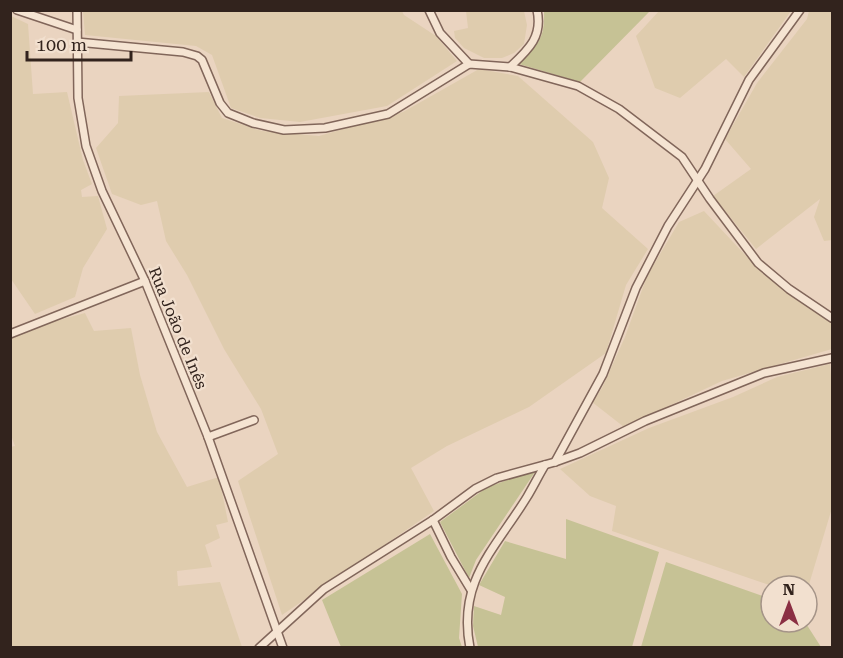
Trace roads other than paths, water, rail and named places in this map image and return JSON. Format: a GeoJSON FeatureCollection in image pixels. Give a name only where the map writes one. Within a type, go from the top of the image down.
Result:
{"type":"FeatureCollection","features":[{"type":"Feature","properties":{"kind":"street"},"geometry":{"type":"LineString","coordinates":[[17,10],[76,30]]}},
{"type":"Feature","properties":{"kind":"street","name":"Rua João de Inês"},"geometry":{"type":"LineString","coordinates":[[77,10],[78,99],[86,146],[102,192],[145,281],[208,437],[283,648]]}},
{"type":"Feature","properties":{"kind":"street"},"geometry":{"type":"LineString","coordinates":[[429,10],[440,33],[469,63]]}},
{"type":"Feature","properties":{"kind":"street"},"geometry":{"type":"LineString","coordinates":[[510,67],[524,54],[538,33],[540,24],[537,10]]}},
{"type":"Feature","properties":{"kind":"street"},"geometry":{"type":"LineString","coordinates":[[555,462],[603,374],[644,272],[668,226],[714,152],[752,74],[800,10]]}},
{"type":"Feature","properties":{"kind":"street"},"geometry":{"type":"LineString","coordinates":[[77,42],[183,52],[197,56],[205,64],[220,103],[228,113],[253,123],[284,130],[325,128],[388,114],[469,63],[510,67],[578,86],[619,109],[682,157],[758,263],[789,289],[832,318]]}},
{"type":"Feature","properties":{"kind":"street"},"geometry":{"type":"LineString","coordinates":[[10,334],[145,281]]}},
{"type":"Feature","properties":{"kind":"street"},"geometry":{"type":"LineString","coordinates":[[259,648],[324,589],[434,520],[475,489],[490,481],[580,453],[645,421],[736,383],[779,369],[832,358]]}},
{"type":"Feature","properties":{"kind":"street"},"geometry":{"type":"LineString","coordinates":[[208,437],[254,420]]}},
{"type":"Feature","properties":{"kind":"street"},"geometry":{"type":"LineString","coordinates":[[470,648],[467,616],[471,590],[488,555],[527,498],[545,465]]}},
{"type":"Feature","properties":{"kind":"street"},"geometry":{"type":"LineString","coordinates":[[434,520],[451,557],[471,590]]}}]}
